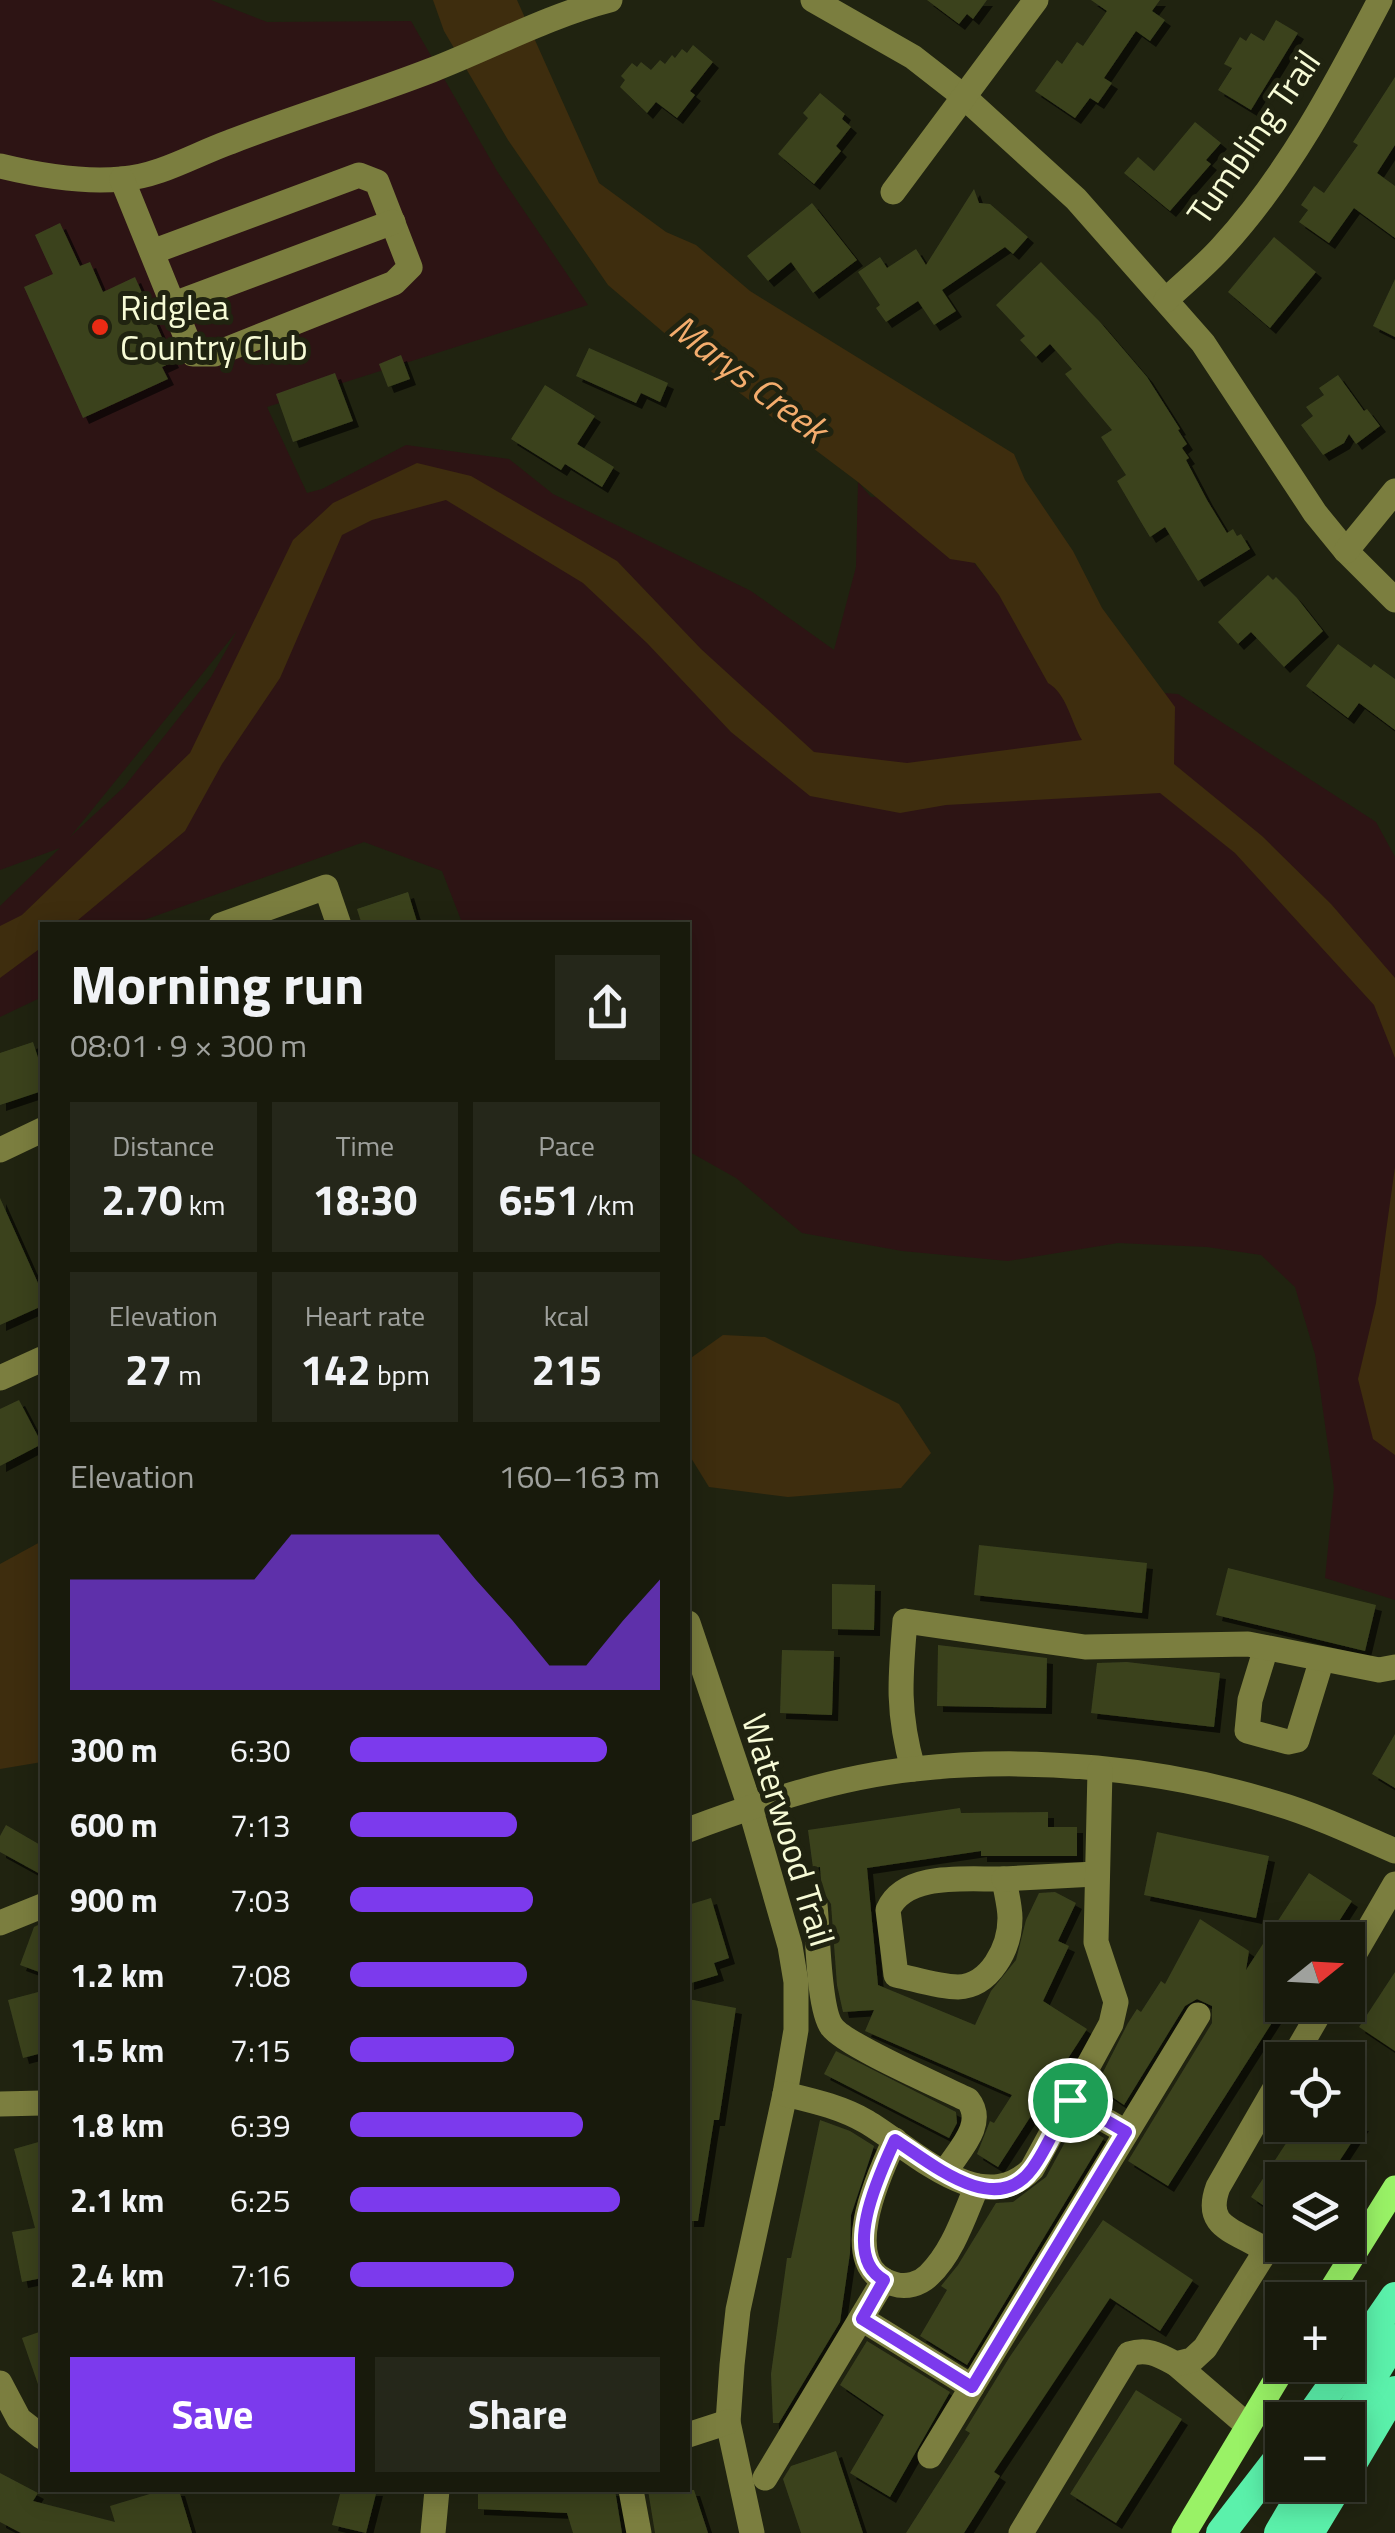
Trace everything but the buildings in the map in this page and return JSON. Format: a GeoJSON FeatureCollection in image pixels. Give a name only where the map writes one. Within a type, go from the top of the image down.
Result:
{"type":"FeatureCollection","features":[{"type":"Feature","properties":{"kind":"highway"},"geometry":{"type":"LineString","coordinates":[[1365,2340],[1395,2297]]}},
{"type":"Feature","properties":{"kind":"highway"},"geometry":{"type":"LineString","coordinates":[[1357,2402],[1395,2339]]}},
{"type":"Feature","properties":{"kind":"highway"},"geometry":{"type":"LineString","coordinates":[[1365,2441],[1395,2391]]}},
{"type":"Feature","properties":{"kind":"highway"},"geometry":{"type":"LineString","coordinates":[[1221,2533],[1265,2476]]}},
{"type":"Feature","properties":{"kind":"highway"},"geometry":{"type":"LineString","coordinates":[[1278,2533],[1297,2502]]}},
{"type":"Feature","properties":{"kind":"highway"},"geometry":{"type":"LineString","coordinates":[[1310,2533],[1328,2502]]}},
{"type":"Feature","properties":{"kind":"main road"},"geometry":{"type":"LineString","coordinates":[[1336,2282],[1395,2188]]}},
{"type":"Feature","properties":{"kind":"main road"},"geometry":{"type":"LineString","coordinates":[[1184,2533],[1275,2382]]}},
{"type":"Feature","properties":{"kind":"street"},"geometry":{"type":"LineString","coordinates":[[0,166],[92,180],[152,174],[230,141],[384,89],[568,11],[610,0]]}},
{"type":"Feature","properties":{"kind":"street"},"geometry":{"type":"LineString","coordinates":[[813,0],[913,57],[963,96],[1076,199],[1202,343],[1315,513],[1395,600]]}},
{"type":"Feature","properties":{"kind":"street"},"geometry":{"type":"LineString","coordinates":[[893,192],[1036,0]]}},
{"type":"Feature","properties":{"kind":"street","name":"Tumbling Trail"},"geometry":{"type":"LineString","coordinates":[[1166,300],[1222,248],[1258,203],[1330,95],[1380,0]]}},
{"type":"Feature","properties":{"kind":"street"},"geometry":{"type":"LineString","coordinates":[[122,180],[193,354],[215,354],[394,283],[410,268],[377,182],[359,175],[152,252]]}},
{"type":"Feature","properties":{"kind":"street"},"geometry":{"type":"LineString","coordinates":[[174,304],[393,222]]}},
{"type":"Feature","properties":{"kind":"street"},"geometry":{"type":"LineString","coordinates":[[1346,551],[1395,490]]}},
{"type":"Feature","properties":{"kind":"street"},"geometry":{"type":"LineString","coordinates":[[229,922],[326,887],[337,922]]}},
{"type":"Feature","properties":{"kind":"street"},"geometry":{"type":"LineString","coordinates":[[0,1150],[40,1131]]}},
{"type":"Feature","properties":{"kind":"street"},"geometry":{"type":"LineString","coordinates":[[0,1378],[40,1360]]}},
{"type":"Feature","properties":{"kind":"street"},"geometry":{"type":"LineString","coordinates":[[913,1769],[901,1726],[905,1621],[1085,1647],[1248,1644],[1379,1670],[1395,1668]]}},
{"type":"Feature","properties":{"kind":"street","name":"Waterwood Trail"},"geometry":{"type":"LineString","coordinates":[[690,1636],[694,1663],[750,1807],[790,1946],[796,1982],[796,2030],[738,2310],[728,2422],[752,2533]]}},
{"type":"Feature","properties":{"kind":"street"},"geometry":{"type":"LineString","coordinates":[[1266,1648],[1250,1700],[1247,1730],[1288,1742],[1298,1740],[1322,1659]]}},
{"type":"Feature","properties":{"kind":"street"},"geometry":{"type":"LineString","coordinates":[[690,1829],[750,1807],[832,1785],[913,1769],[1012,1764],[1174,1778],[1260,1798],[1395,1851]]}},
{"type":"Feature","properties":{"kind":"street"},"geometry":{"type":"LineString","coordinates":[[785,2094],[827,2104],[864,2120],[964,2184],[994,2190],[1018,2183],[1032,2169],[1112,2024],[1116,2002],[1096,1942],[1100,1770]]}},
{"type":"Feature","properties":{"kind":"street"},"geometry":{"type":"LineString","coordinates":[[1004,1879],[1010,1919],[1004,1947],[990,1972],[972,1985],[954,1987],[896,1975],[888,1910],[892,1900],[908,1889],[929,1882],[1096,1874]]}},
{"type":"Feature","properties":{"kind":"street"},"geometry":{"type":"LineString","coordinates":[[1365,1936],[1395,1884]]}},
{"type":"Feature","properties":{"kind":"street"},"geometry":{"type":"LineString","coordinates":[[815,1905],[824,2007],[832,2027],[849,2041],[968,2100],[973,2107],[973,2128],[945,2172]]}},
{"type":"Feature","properties":{"kind":"street"},"geometry":{"type":"LineString","coordinates":[[0,1924],[40,1907]]}},
{"type":"Feature","properties":{"kind":"street"},"geometry":{"type":"LineString","coordinates":[[930,2456],[1198,2015]]}},
{"type":"Feature","properties":{"kind":"street"},"geometry":{"type":"LineString","coordinates":[[1070,2100],[1126,2132]]}},
{"type":"Feature","properties":{"kind":"street"},"geometry":{"type":"LineString","coordinates":[[0,2104],[40,2102]]}},
{"type":"Feature","properties":{"kind":"street"},"geometry":{"type":"LineString","coordinates":[[1176,2364],[1192,2360],[1205,2348],[1262,2257],[1259,2246],[1225,2227],[1214,2216],[1211,2206],[1265,2105]]}},
{"type":"Feature","properties":{"kind":"street"},"geometry":{"type":"LineString","coordinates":[[895,2140],[878,2177],[864,2241],[867,2262],[884,2280],[908,2286],[926,2278],[951,2245],[977,2186]]}},
{"type":"Feature","properties":{"kind":"street"},"geometry":{"type":"LineString","coordinates":[[765,2478],[884,2280]]}},
{"type":"Feature","properties":{"kind":"street"},"geometry":{"type":"LineString","coordinates":[[862,2319],[972,2387]]}},
{"type":"Feature","properties":{"kind":"street"},"geometry":{"type":"LineString","coordinates":[[1021,2533],[1130,2354],[1153,2352],[1176,2364],[1248,2425]]}},
{"type":"Feature","properties":{"kind":"street"},"geometry":{"type":"LineString","coordinates":[[0,2383],[19,2420],[40,2436]]}},
{"type":"Feature","properties":{"kind":"street"},"geometry":{"type":"LineString","coordinates":[[690,2434],[728,2422]]}},
{"type":"Feature","properties":{"kind":"street"},"geometry":{"type":"LineString","coordinates":[[433,2533],[437,2492]]}},
{"type":"Feature","properties":{"kind":"street"},"geometry":{"type":"LineString","coordinates":[[631,2492],[639,2533]]}},
{"type":"Feature","properties":{"kind":"shaded area"},"geometry":{"type":"Polygon","coordinates":[[[0,0],[211,0],[267,22],[411,21],[497,171],[588,305],[267,407],[307,493],[406,445],[509,459],[553,494],[751,591],[834,650],[856,567],[858,482],[871,497],[920,494],[1072,687],[1178,694],[1376,822],[1395,857],[1395,1600],[1325,1578],[1334,1488],[1315,1354],[1295,1287],[1261,1255],[1207,1247],[1118,1243],[1008,1261],[902,1251],[802,1233],[736,1178],[690,1152],[690,922],[462,922],[442,871],[364,842],[138,922],[40,922],[40,998],[0,1017],[0,906],[60,848],[0,870],[0,0]],[[237,631],[70,837],[124,787],[211,677],[237,631]]]}},
{"type":"Feature","properties":{"kind":"water","name":"Marys Creek"},"geometry":{"type":"Polygon","coordinates":[[[433,0],[517,0],[599,183],[666,232],[696,245],[750,291],[1014,454],[1025,480],[1073,551],[1102,608],[1175,707],[1174,764],[1262,836],[1331,904],[1395,978],[1395,1058],[1374,1005],[1235,853],[1160,793],[946,805],[900,813],[810,796],[731,732],[647,643],[583,583],[446,500],[372,520],[342,535],[280,678],[222,764],[185,831],[76,922],[40,922],[40,948],[0,978],[0,926],[22,915],[190,753],[293,540],[333,503],[417,463],[471,476],[617,561],[701,649],[814,752],[907,763],[1082,740],[1064,701],[1048,683],[999,595],[975,563],[950,559],[858,482],[696,360],[608,285],[508,140],[444,31],[433,0]]]}},
{"type":"Feature","properties":{"kind":"water"},"geometry":{"type":"Polygon","coordinates":[[[1395,1167],[1395,1455],[1373,1439],[1358,1379],[1376,1303],[1395,1167]]]}},
{"type":"Feature","properties":{"kind":"water"},"geometry":{"type":"Polygon","coordinates":[[[723,1335],[765,1337],[899,1404],[931,1453],[901,1488],[788,1497],[709,1487],[690,1456],[690,1359],[723,1335]]]}},
{"type":"Feature","properties":{"kind":"water"},"geometry":{"type":"Polygon","coordinates":[[[40,1542],[40,1762],[0,1769],[0,1564],[40,1542]]]}},
{"type":"Feature","properties":{"kind":"place","name":"Ridglea Country Club"},"geometry":{"type":"Point","coordinates":[100,327]}},
{"type":"Feature","properties":{"kind":"route"},"geometry":{"type":"LineString","coordinates":[[1070,2100],[1126,2132],[972,2387],[862,2319],[884,2280],[867,2262],[864,2241],[878,2177],[895,2140],[964,2184],[994,2190],[1018,2183],[1032,2169],[1070,2100]]}}]}
